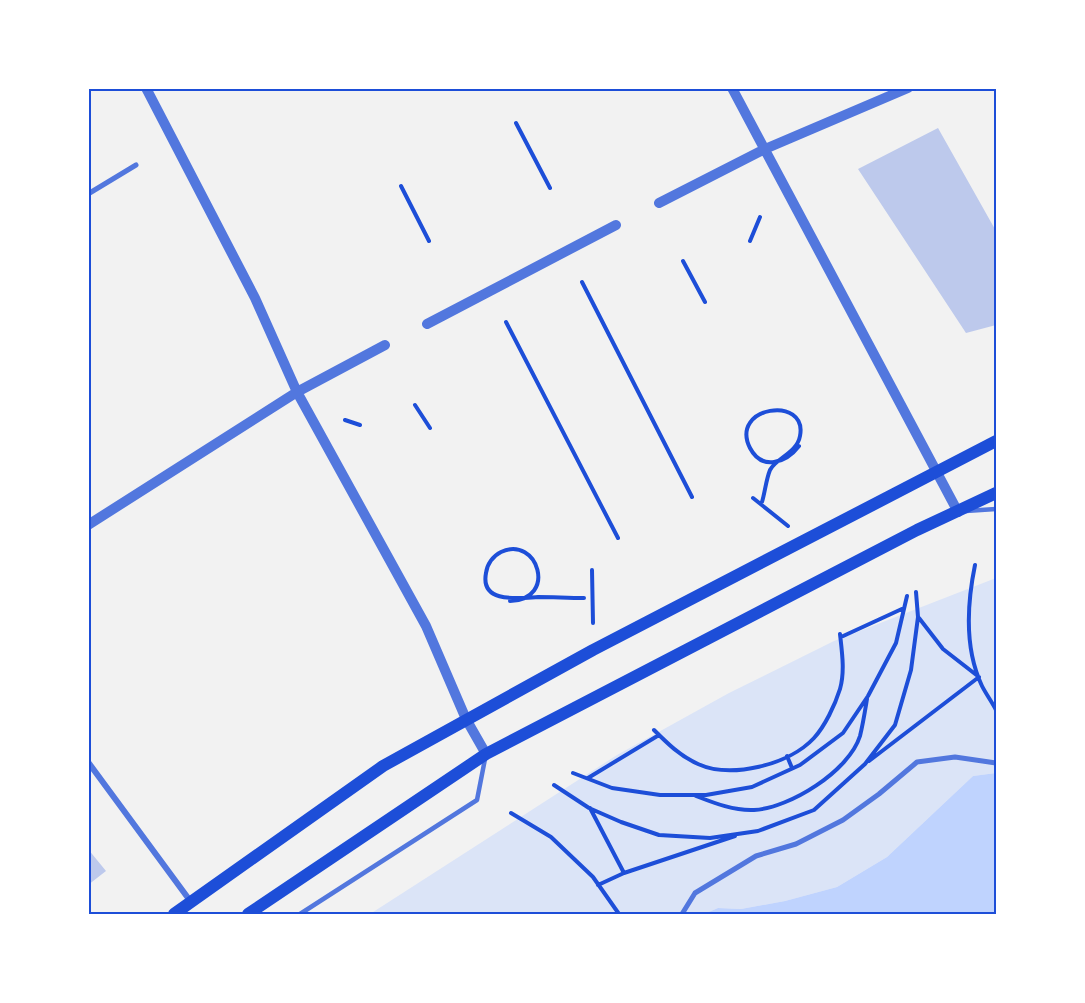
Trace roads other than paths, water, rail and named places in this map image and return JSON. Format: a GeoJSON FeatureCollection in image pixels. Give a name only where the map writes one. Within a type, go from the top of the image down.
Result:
{"type":"FeatureCollection","features":[{"type":"Feature","properties":{"kind":"main road"},"geometry":{"type":"LineString","coordinates":[[174,915],[383,766],[593,650],[996,441]]}},
{"type":"Feature","properties":{"kind":"main road"},"geometry":{"type":"LineString","coordinates":[[248,915],[486,754],[880,549],[996,493]]}},
{"type":"Feature","properties":{"kind":"street"},"geometry":{"type":"LineString","coordinates":[[147,88],[255,298],[297,392],[426,626],[466,719],[486,754]]}},
{"type":"Feature","properties":{"kind":"street"},"geometry":{"type":"LineString","coordinates":[[732,88],[958,512]]}},
{"type":"Feature","properties":{"kind":"street"},"geometry":{"type":"LineString","coordinates":[[659,203],[765,149],[908,88]]}},
{"type":"Feature","properties":{"kind":"street"},"geometry":{"type":"LineString","coordinates":[[88,194],[136,165]]}},
{"type":"Feature","properties":{"kind":"street"},"geometry":{"type":"LineString","coordinates":[[427,324],[616,225]]}},
{"type":"Feature","properties":{"kind":"street"},"geometry":{"type":"LineString","coordinates":[[88,525],[297,392],[385,345]]}},
{"type":"Feature","properties":{"kind":"street"},"geometry":{"type":"LineString","coordinates":[[682,915],[695,893],[756,856],[796,843],[843,820],[917,762],[955,757],[996,762]]}},
{"type":"Feature","properties":{"kind":"street"},"geometry":{"type":"LineString","coordinates":[[88,762],[191,902]]}},
{"type":"Feature","properties":{"kind":"lane"},"geometry":{"type":"LineString","coordinates":[[958,512],[996,509]]}},
{"type":"Feature","properties":{"kind":"lane"},"geometry":{"type":"LineString","coordinates":[[300,915],[477,800],[486,754]]}},
{"type":"Feature","properties":{"kind":"water"},"geometry":{"type":"Polygon","coordinates":[[[996,773],[996,914],[704,914],[718,908],[741,909],[785,901],[837,887],[887,857],[973,776],[996,773]]]}}]}
